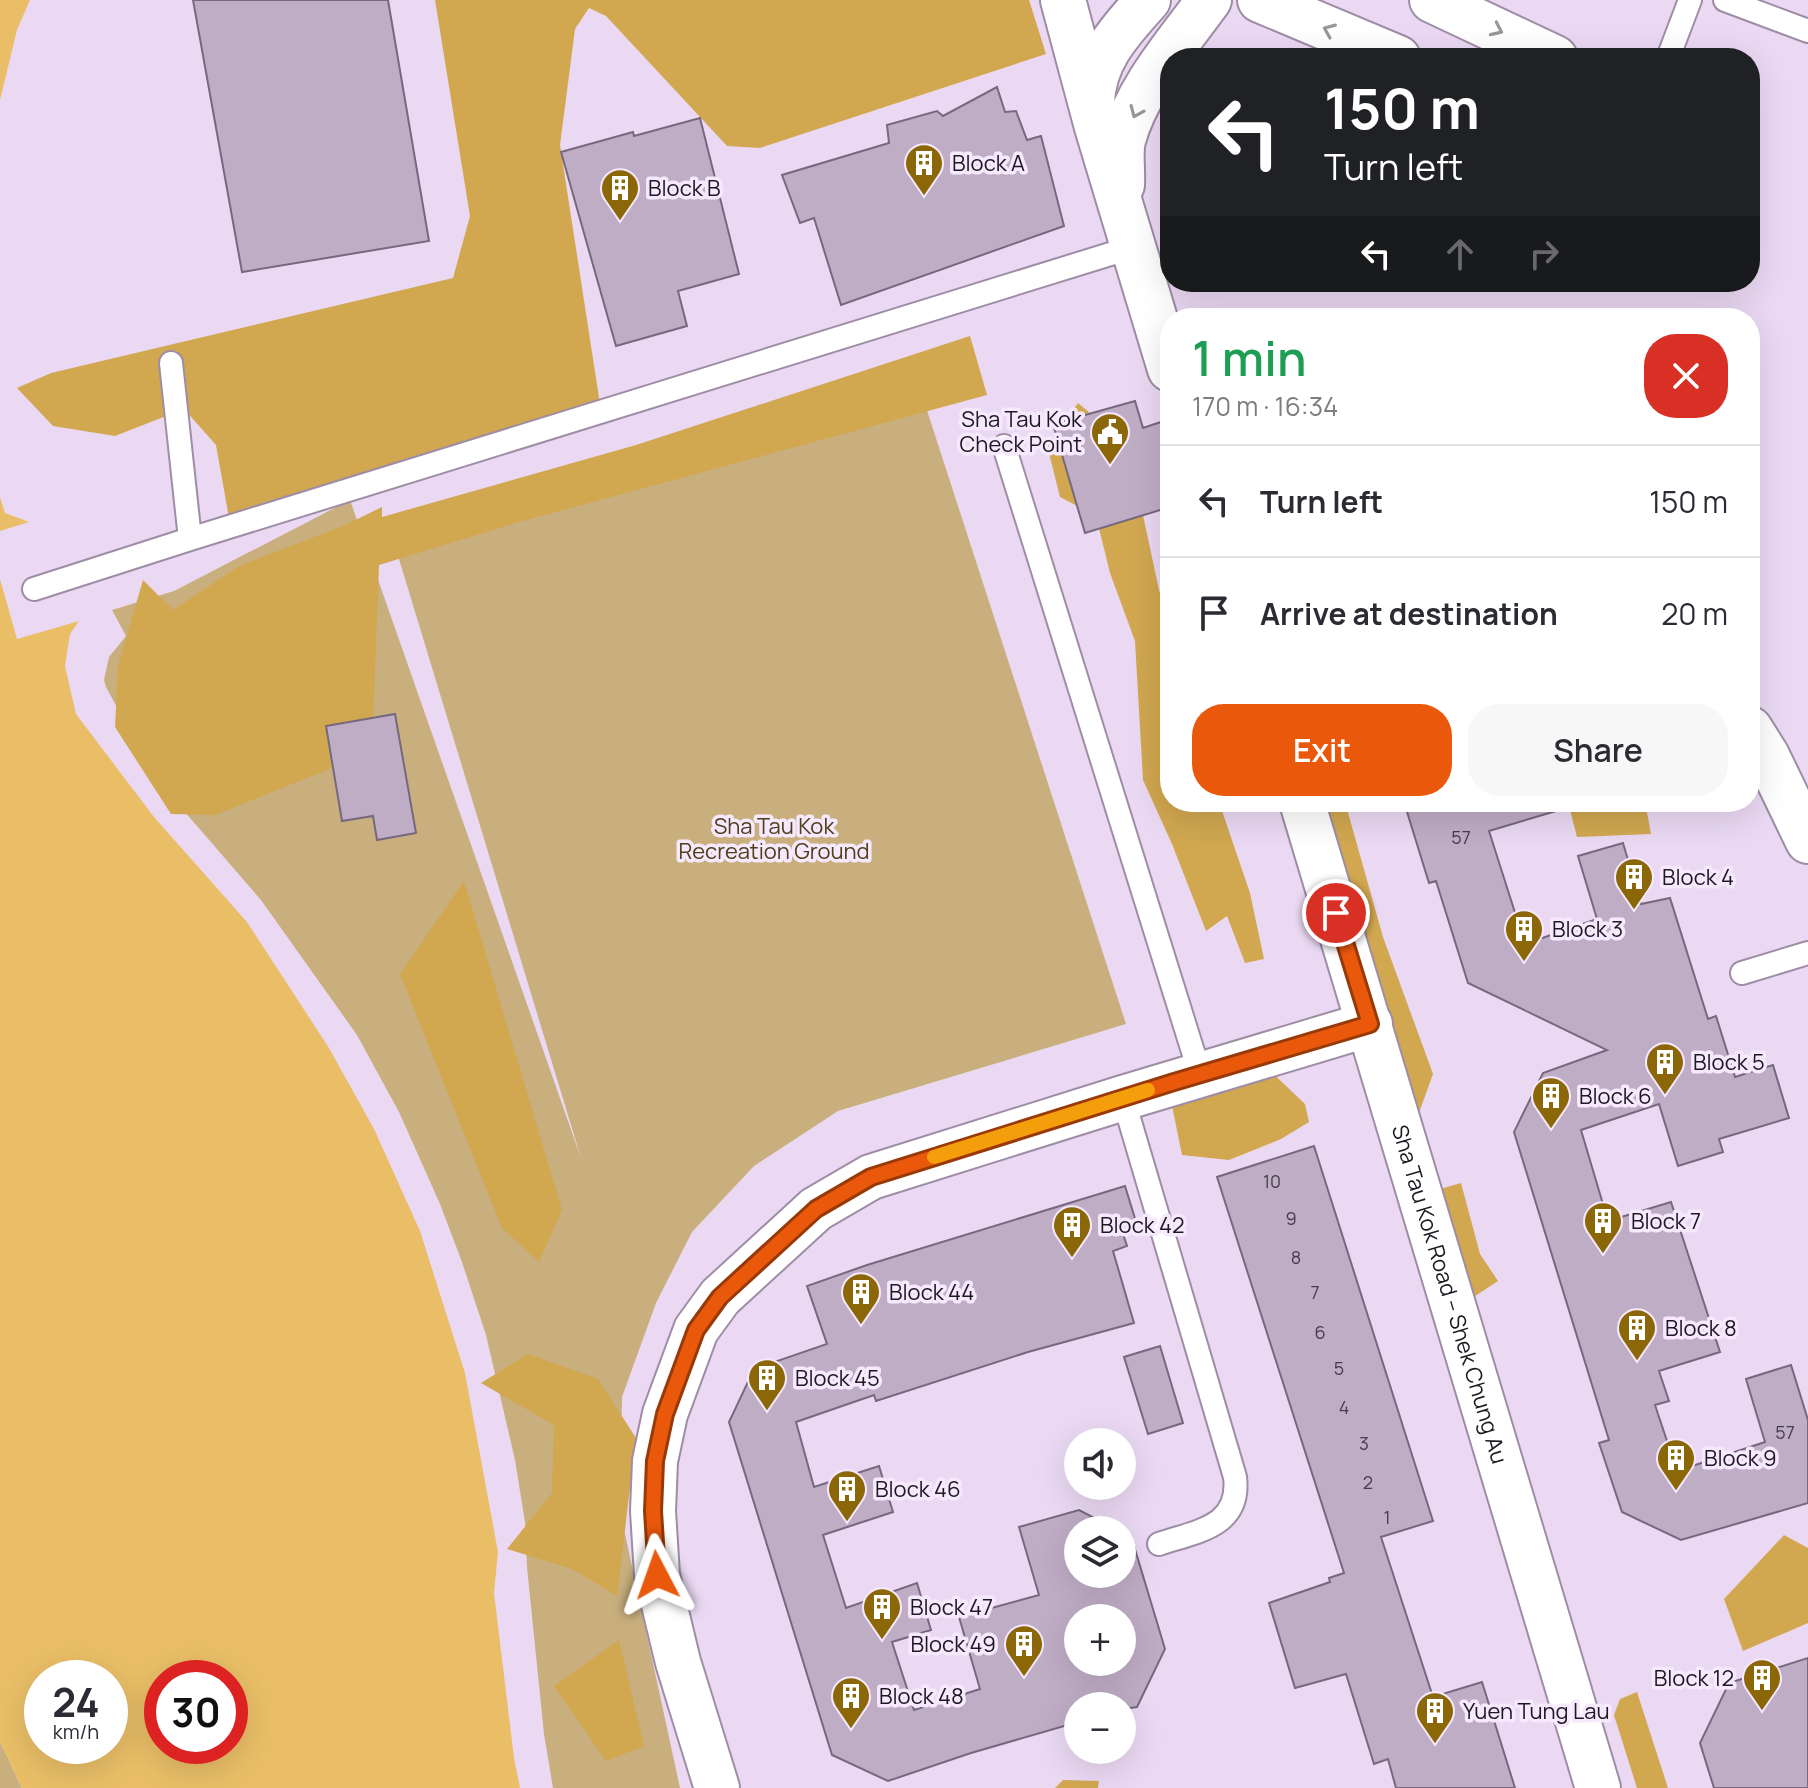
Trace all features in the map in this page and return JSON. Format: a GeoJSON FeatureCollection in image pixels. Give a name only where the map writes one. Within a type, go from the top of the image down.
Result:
{"type":"FeatureCollection","features":[{"type":"Feature","properties":{"kind":"street"},"geometry":{"type":"LineString","coordinates":[[1063,0],[1097,127],[1160,336]]}},
{"type":"Feature","properties":{"kind":"street"},"geometry":{"type":"LineString","coordinates":[[1097,127],[1092,108],[1092,84],[1101,60],[1120,31],[1148,0]]}},
{"type":"Feature","properties":{"kind":"street"},"geometry":{"type":"LineString","coordinates":[[1174,48],[1209,0]]}},
{"type":"Feature","properties":{"kind":"street"},"geometry":{"type":"LineString","coordinates":[[1260,0],[1374,48]]}},
{"type":"Feature","properties":{"kind":"street"},"geometry":{"type":"LineString","coordinates":[[1432,0],[1534,48]]}},
{"type":"Feature","properties":{"kind":"street"},"geometry":{"type":"LineString","coordinates":[[1128,229],[1123,142],[1142,96],[1160,67]]}},
{"type":"Feature","properties":{"kind":"street"},"geometry":{"type":"LineString","coordinates":[[1760,746],[1808,841]]}},
{"type":"Feature","properties":{"kind":"street","name":"Sha Tau Kok Road – Shek Chung Au"},"geometry":{"type":"LineString","coordinates":[[1305,812],[1598,1788]]}},
{"type":"Feature","properties":{"kind":"street"},"geometry":{"type":"LineString","coordinates":[[717,1788],[678,1662],[657,1575],[653,1511],[655,1461],[665,1414],[696,1330],[720,1297],[816,1209],[871,1177],[1370,1024]]}},
{"type":"Feature","properties":{"kind":"lane"},"geometry":{"type":"LineString","coordinates":[[1672,48],[1690,0]]}},
{"type":"Feature","properties":{"kind":"lane"},"geometry":{"type":"LineString","coordinates":[[1725,0],[1808,31]]}},
{"type":"Feature","properties":{"kind":"lane"},"geometry":{"type":"LineString","coordinates":[[34,589],[1128,229]]}},
{"type":"Feature","properties":{"kind":"lane"},"geometry":{"type":"LineString","coordinates":[[171,363],[190,539]]}},
{"type":"Feature","properties":{"kind":"lane"},"geometry":{"type":"LineString","coordinates":[[1004,446],[1200,1074]]}},
{"type":"Feature","properties":{"kind":"lane"},"geometry":{"type":"LineString","coordinates":[[1742,973],[1808,953]]}},
{"type":"Feature","properties":{"kind":"lane"},"geometry":{"type":"LineString","coordinates":[[1123,1098],[1235,1477],[1237,1493],[1223,1520],[1159,1544]]}},
{"type":"Feature","properties":{"kind":"green space","name":"Sha Tau Kok Recreation Ground"},"geometry":{"type":"Polygon","coordinates":[[[923,398],[1126,1024],[838,1111],[754,1166],[692,1232],[656,1303],[622,1397],[620,1511],[680,1788],[553,1788],[544,1734],[525,1522],[515,1460],[486,1335],[462,1262],[399,1112],[357,1035],[261,900],[172,797],[106,687],[104,680],[109,657],[126,636],[112,610],[174,591],[350,500],[581,1158],[392,536],[923,398]]]}},
{"type":"Feature","properties":{"kind":"green space"},"geometry":{"type":"Polygon","coordinates":[[[0,1742],[22,1788],[0,1788],[0,1742]]]}},
{"type":"Feature","properties":{"kind":"shaded area"},"geometry":{"type":"Polygon","coordinates":[[[0,0],[30,0],[17,30],[0,100],[0,0]]]}},
{"type":"Feature","properties":{"kind":"shaded area"},"geometry":{"type":"Polygon","coordinates":[[[435,0],[1029,0],[1046,54],[760,148],[727,146],[606,16],[589,8],[575,29],[560,145],[600,404],[229,518],[216,445],[184,409],[115,436],[53,426],[17,388],[51,373],[453,278],[470,216],[435,0]]]}},
{"type":"Feature","properties":{"kind":"shaded area"},"geometry":{"type":"Polygon","coordinates":[[[970,336],[987,395],[519,522],[379,565],[372,752],[215,815],[171,814],[115,727],[118,666],[143,580],[173,610],[239,566],[345,525],[382,507],[382,517],[636,445],[970,336]]]}},
{"type":"Feature","properties":{"kind":"shaded area"},"geometry":{"type":"Polygon","coordinates":[[[1078,403],[1128,445],[1160,593],[1160,812],[1222,812],[1250,893],[1264,959],[1245,963],[1227,916],[1206,931],[1143,780],[1135,641],[1110,573],[1096,516],[1060,497],[1047,445],[1078,403]]]}},
{"type":"Feature","properties":{"kind":"shaded area"},"geometry":{"type":"Polygon","coordinates":[[[0,497],[5,513],[29,522],[0,531],[0,497]]]}},
{"type":"Feature","properties":{"kind":"shaded area"},"geometry":{"type":"Polygon","coordinates":[[[0,579],[17,639],[79,621],[70,634],[65,666],[76,714],[154,817],[247,922],[329,1048],[374,1129],[420,1231],[465,1373],[498,1552],[494,1593],[520,1788],[22,1788],[0,1742],[0,579]]]}},
{"type":"Feature","properties":{"kind":"shaded area"},"geometry":{"type":"Polygon","coordinates":[[[1301,812],[1348,812],[1383,937],[1433,1074],[1412,1132],[1301,812]]]}},
{"type":"Feature","properties":{"kind":"shaded area"},"geometry":{"type":"Polygon","coordinates":[[[1571,812],[1647,812],[1651,834],[1577,837],[1571,812]]]}},
{"type":"Feature","properties":{"kind":"shaded area"},"geometry":{"type":"Polygon","coordinates":[[[464,881],[562,1210],[539,1262],[502,1228],[400,974],[464,881]]]}},
{"type":"Feature","properties":{"kind":"shaded area"},"geometry":{"type":"Polygon","coordinates":[[[1264,1065],[1305,1104],[1309,1122],[1281,1139],[1229,1160],[1182,1155],[1170,1096],[1264,1065]]]}},
{"type":"Feature","properties":{"kind":"shaded area"},"geometry":{"type":"Polygon","coordinates":[[[1461,1183],[1480,1254],[1498,1281],[1463,1304],[1433,1191],[1461,1183]]]}},
{"type":"Feature","properties":{"kind":"shaded area"},"geometry":{"type":"Polygon","coordinates":[[[528,1354],[598,1379],[636,1438],[617,1596],[572,1569],[507,1549],[552,1493],[554,1425],[481,1383],[528,1354]]]}},
{"type":"Feature","properties":{"kind":"shaded area"},"geometry":{"type":"Polygon","coordinates":[[[1784,1535],[1808,1548],[1808,1623],[1743,1651],[1724,1599],[1784,1535]]]}},
{"type":"Feature","properties":{"kind":"shaded area"},"geometry":{"type":"Polygon","coordinates":[[[619,1640],[644,1746],[606,1761],[554,1686],[619,1640]]]}},
{"type":"Feature","properties":{"kind":"shaded area"},"geometry":{"type":"Polygon","coordinates":[[[1637,1692],[1668,1788],[1637,1788],[1614,1715],[1620,1699],[1637,1692]]]}},
{"type":"Feature","properties":{"kind":"shaded area"},"geometry":{"type":"Polygon","coordinates":[[[1063,1780],[1099,1781],[1098,1788],[1055,1788],[1063,1780]]]}},
{"type":"Feature","properties":{"kind":"building"},"geometry":{"type":"Polygon","coordinates":[[[193,0],[388,0],[429,241],[242,272],[193,0]]]}},
{"type":"Feature","properties":{"kind":"building","name":"Block A"},"geometry":{"type":"Polygon","coordinates":[[[997,87],[1005,112],[1016,111],[1027,140],[1041,136],[1064,226],[841,305],[814,218],[800,223],[782,175],[889,143],[887,125],[937,111],[943,116],[997,87]]]}},
{"type":"Feature","properties":{"kind":"building"},"geometry":{"type":"Polygon","coordinates":[[[700,118],[739,274],[678,291],[687,326],[616,346],[561,152],[700,118]]]}},
{"type":"Feature","properties":{"kind":"building","name":"Sha Tau Kok Check Point"},"geometry":{"type":"Polygon","coordinates":[[[1135,401],[1143,428],[1160,422],[1160,510],[1085,533],[1053,424],[1135,401]]]}},
{"type":"Feature","properties":{"kind":"building"},"geometry":{"type":"Polygon","coordinates":[[[395,714],[416,833],[377,840],[373,816],[342,821],[326,726],[395,714]]]}},
{"type":"Feature","properties":{"kind":"building"},"geometry":{"type":"Polygon","coordinates":[[[1407,812],[1553,812],[1489,831],[1525,944],[1597,919],[1578,856],[1623,843],[1641,904],[1670,898],[1708,1019],[1716,1016],[1735,1077],[1773,1065],[1789,1118],[1719,1139],[1723,1152],[1678,1166],[1659,1104],[1581,1130],[1608,1221],[1671,1202],[1720,1352],[1659,1371],[1669,1401],[1655,1405],[1677,1471],[1765,1442],[1746,1379],[1791,1365],[1808,1420],[1808,1503],[1681,1540],[1622,1512],[1599,1443],[1609,1440],[1514,1132],[1543,1073],[1607,1050],[1468,983],[1436,881],[1429,883],[1407,812]]]}},
{"type":"Feature","properties":{"kind":"building"},"geometry":{"type":"Polygon","coordinates":[[[1314,1146],[1433,1521],[1381,1537],[1433,1697],[1482,1682],[1515,1788],[1396,1788],[1388,1759],[1374,1764],[1346,1674],[1295,1688],[1269,1603],[1330,1582],[1329,1578],[1344,1573],[1217,1177],[1314,1146]]]}},
{"type":"Feature","properties":{"kind":"building"},"geometry":{"type":"Polygon","coordinates":[[[1125,1186],[1137,1225],[1122,1231],[1127,1246],[1113,1251],[1134,1323],[1028,1352],[876,1401],[874,1395],[796,1422],[814,1487],[879,1466],[893,1512],[823,1535],[846,1608],[917,1583],[931,1630],[892,1642],[914,1710],[980,1689],[959,1617],[1039,1595],[1019,1527],[1079,1510],[1091,1516],[1064,1516],[1064,1588],[1136,1588],[1136,1553],[1165,1649],[1137,1707],[1136,1692],[1064,1692],[1064,1726],[888,1781],[832,1755],[729,1422],[754,1369],[827,1344],[807,1286],[1125,1186]]]}},
{"type":"Feature","properties":{"kind":"building"},"geometry":{"type":"Polygon","coordinates":[[[1160,1346],[1183,1423],[1148,1434],[1124,1357],[1160,1346]]]}},
{"type":"Feature","properties":{"kind":"building","name":"Block 12"},"geometry":{"type":"Polygon","coordinates":[[[1808,1658],[1808,1788],[1714,1788],[1700,1743],[1729,1683],[1808,1658]]]}},
{"type":"Feature","properties":{"kind":"slow traffic"},"geometry":{"type":"LineString","coordinates":[[934,1157],[1148,1090]]}},
{"type":"Feature","properties":{"kind":"place","name":"Block A"},"geometry":{"type":"Point","coordinates":[924,197]}},
{"type":"Feature","properties":{"kind":"place","name":"Block B"},"geometry":{"type":"Point","coordinates":[620,222]}},
{"type":"Feature","properties":{"kind":"place","name":"Sha Tau Kok Check Point"},"geometry":{"type":"Point","coordinates":[1110,466]}},
{"type":"Feature","properties":{"kind":"place","name":"Block 4"},"geometry":{"type":"Point","coordinates":[1634,911]}},
{"type":"Feature","properties":{"kind":"place","name":"Block 3"},"geometry":{"type":"Point","coordinates":[1524,963]}},
{"type":"Feature","properties":{"kind":"place","name":"Block 5"},"geometry":{"type":"Point","coordinates":[1665,1096]}},
{"type":"Feature","properties":{"kind":"place","name":"Block 6"},"geometry":{"type":"Point","coordinates":[1551,1130]}},
{"type":"Feature","properties":{"kind":"place","name":"Block 7"},"geometry":{"type":"Point","coordinates":[1603,1255]}},
{"type":"Feature","properties":{"kind":"place","name":"Block 42"},"geometry":{"type":"Point","coordinates":[1072,1259]}},
{"type":"Feature","properties":{"kind":"place","name":"Block 44"},"geometry":{"type":"Point","coordinates":[861,1326]}},
{"type":"Feature","properties":{"kind":"place","name":"Block 8"},"geometry":{"type":"Point","coordinates":[1637,1362]}},
{"type":"Feature","properties":{"kind":"place","name":"Block 45"},"geometry":{"type":"Point","coordinates":[767,1412]}},
{"type":"Feature","properties":{"kind":"place","name":"Block 9"},"geometry":{"type":"Point","coordinates":[1676,1492]}},
{"type":"Feature","properties":{"kind":"place","name":"Block 46"},"geometry":{"type":"Point","coordinates":[847,1523]}},
{"type":"Feature","properties":{"kind":"place","name":"Block 47"},"geometry":{"type":"Point","coordinates":[882,1641]}},
{"type":"Feature","properties":{"kind":"place","name":"Block 49"},"geometry":{"type":"Point","coordinates":[1024,1678]}},
{"type":"Feature","properties":{"kind":"place","name":"Block 12"},"geometry":{"type":"Point","coordinates":[1762,1712]}},
{"type":"Feature","properties":{"kind":"place","name":"Block 48"},"geometry":{"type":"Point","coordinates":[851,1730]}},
{"type":"Feature","properties":{"kind":"place","name":"Yuen Tung Lau"},"geometry":{"type":"Point","coordinates":[1435,1745]}},
{"type":"Feature","properties":{"kind":"route"},"geometry":{"type":"LineString","coordinates":[[657,1575],[653,1511],[655,1461],[665,1414],[696,1330],[720,1297],[816,1209],[871,1177],[1370,1024],[1336,913]]}}]}
